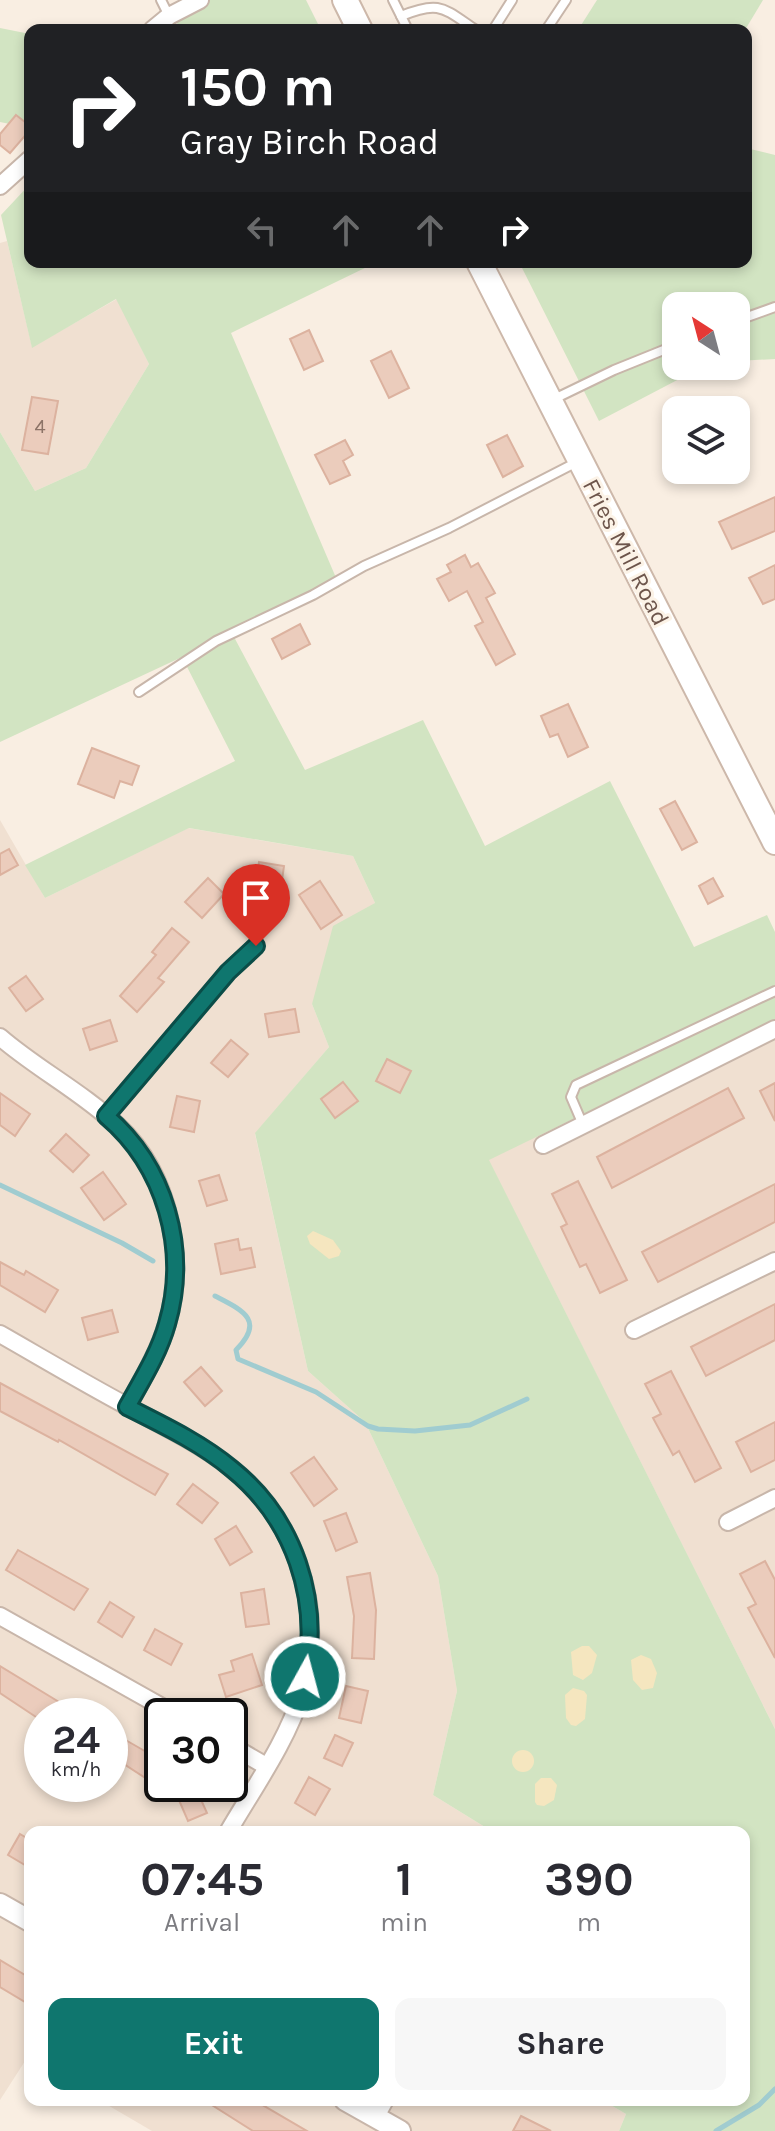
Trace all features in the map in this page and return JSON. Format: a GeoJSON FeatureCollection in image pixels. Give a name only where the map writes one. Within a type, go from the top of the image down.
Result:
{"type":"FeatureCollection","features":[{"type":"Feature","properties":{"kind":"main road"},"geometry":{"type":"LineString","coordinates":[[345,0],[357,24]]}},
{"type":"Feature","properties":{"kind":"main road","name":"Fries Mill Road"},"geometry":{"type":"LineString","coordinates":[[482,268],[775,842]]}},
{"type":"Feature","properties":{"kind":"street"},"geometry":{"type":"LineString","coordinates":[[159,24],[200,0]]}},
{"type":"Feature","properties":{"kind":"street"},"geometry":{"type":"LineString","coordinates":[[0,186],[24,164]]}},
{"type":"Feature","properties":{"kind":"street"},"geometry":{"type":"LineString","coordinates":[[106,1116],[228,972],[256,946]]}},
{"type":"Feature","properties":{"kind":"street"},"geometry":{"type":"LineString","coordinates":[[543,1145],[775,1029]]}},
{"type":"Feature","properties":{"kind":"street"},"geometry":{"type":"LineString","coordinates":[[0,1037],[106,1116],[134,1143],[156,1181],[169,1218],[175,1266],[168,1323],[127,1407]]}},
{"type":"Feature","properties":{"kind":"street"},"geometry":{"type":"LineString","coordinates":[[634,1330],[775,1261]]}},
{"type":"Feature","properties":{"kind":"street"},"geometry":{"type":"LineString","coordinates":[[0,1334],[194,1443],[243,1478],[270,1507],[295,1553],[309,1605],[308,1661],[294,1712],[231,1826]]}},
{"type":"Feature","properties":{"kind":"street"},"geometry":{"type":"LineString","coordinates":[[728,1522],[775,1498]]}},
{"type":"Feature","properties":{"kind":"street"},"geometry":{"type":"LineString","coordinates":[[0,1616],[146,1698]]}},
{"type":"Feature","properties":{"kind":"street"},"geometry":{"type":"LineString","coordinates":[[248,1756],[266,1766]]}},
{"type":"Feature","properties":{"kind":"street"},"geometry":{"type":"LineString","coordinates":[[0,1904],[24,1918]]}},
{"type":"Feature","properties":{"kind":"street"},"geometry":{"type":"LineString","coordinates":[[380,2109],[400,2131]]}},
{"type":"Feature","properties":{"kind":"lane"},"geometry":{"type":"LineString","coordinates":[[161,0],[169,16]]}},
{"type":"Feature","properties":{"kind":"lane"},"geometry":{"type":"LineString","coordinates":[[393,0],[405,24]]}},
{"type":"Feature","properties":{"kind":"lane"},"geometry":{"type":"LineString","coordinates":[[497,24],[512,0]]}},
{"type":"Feature","properties":{"kind":"lane"},"geometry":{"type":"LineString","coordinates":[[550,24],[566,0]]}},
{"type":"Feature","properties":{"kind":"lane"},"geometry":{"type":"LineString","coordinates":[[401,16],[434,4],[466,24]]}},
{"type":"Feature","properties":{"kind":"lane"},"geometry":{"type":"LineString","coordinates":[[750,316],[775,307]]}},
{"type":"Feature","properties":{"kind":"lane"},"geometry":{"type":"LineString","coordinates":[[550,401],[662,351]]}},
{"type":"Feature","properties":{"kind":"lane"},"geometry":{"type":"LineString","coordinates":[[139,692],[216,641],[313,595],[364,566],[449,528],[579,460]]}},
{"type":"Feature","properties":{"kind":"lane"},"geometry":{"type":"LineString","coordinates":[[583,1125],[571,1097],[576,1085],[775,991]]}},
{"type":"Feature","properties":{"kind":"shaded area"},"geometry":{"type":"Polygon","coordinates":[[[7,241],[32,347],[117,299],[149,364],[86,468],[35,491],[0,432],[0,243],[7,241]]]}},
{"type":"Feature","properties":{"kind":"shaded area"},"geometry":{"type":"Polygon","coordinates":[[[0,820],[45,898],[188,828],[353,856],[375,903],[312,1004],[329,1047],[255,1134],[308,1371],[365,1422],[438,1576],[457,1691],[433,1795],[483,1826],[24,1826],[24,2063],[0,2100],[0,820]]]}},
{"type":"Feature","properties":{"kind":"shaded area"},"geometry":{"type":"Polygon","coordinates":[[[775,1021],[775,1729],[488,1159],[775,1021]]]}},
{"type":"Feature","properties":{"kind":"shaded area"},"geometry":{"type":"Polygon","coordinates":[[[109,2106],[612,2106],[626,2114],[619,2131],[152,2131],[109,2106]]]}},
{"type":"Feature","properties":{"kind":"green space"},"geometry":{"type":"Polygon","coordinates":[[[205,0],[306,0],[318,24],[177,24],[181,12],[205,0]]]}},
{"type":"Feature","properties":{"kind":"green space"},"geometry":{"type":"Polygon","coordinates":[[[597,0],[763,0],[749,24],[582,24],[597,0]]]}},
{"type":"Feature","properties":{"kind":"green space"},"geometry":{"type":"Polygon","coordinates":[[[0,28],[24,33],[24,127],[0,122],[0,28]]]}},
{"type":"Feature","properties":{"kind":"green space"},"geometry":{"type":"Polygon","coordinates":[[[752,149],[775,155],[775,359],[750,360],[750,292],[662,292],[662,380],[677,380],[599,421],[522,268],[752,268],[752,149]]]}},
{"type":"Feature","properties":{"kind":"green space"},"geometry":{"type":"Polygon","coordinates":[[[24,190],[24,268],[365,268],[231,333],[340,587],[234,637],[305,770],[423,720],[485,846],[610,781],[694,947],[767,915],[775,932],[775,1021],[489,1160],[775,1729],[775,2131],[619,2131],[626,2114],[612,2106],[750,2106],[750,1826],[483,1826],[433,1795],[457,1691],[438,1576],[365,1422],[308,1371],[255,1133],[329,1047],[312,1004],[333,926],[375,903],[353,856],[189,828],[45,898],[25,865],[235,761],[182,657],[0,742],[0,432],[35,491],[86,468],[149,364],[116,299],[32,348],[1,215],[24,190]]]}},
{"type":"Feature","properties":{"kind":"sand"},"geometry":{"type":"Polygon","coordinates":[[[313,1231],[333,1240],[341,1251],[339,1256],[329,1259],[310,1244],[307,1236],[313,1231]]]}},
{"type":"Feature","properties":{"kind":"sand"},"geometry":{"type":"Polygon","coordinates":[[[589,1646],[597,1655],[592,1673],[583,1680],[573,1675],[571,1652],[589,1646]]]}},
{"type":"Feature","properties":{"kind":"sand"},"geometry":{"type":"Polygon","coordinates":[[[641,1655],[651,1659],[657,1673],[653,1688],[642,1690],[633,1680],[631,1660],[641,1655]]]}},
{"type":"Feature","properties":{"kind":"sand"},"geometry":{"type":"Polygon","coordinates":[[[573,1688],[587,1695],[585,1719],[576,1726],[566,1718],[565,1695],[573,1688]]]}},
{"type":"Feature","properties":{"kind":"sand"},"geometry":{"type":"Polygon","coordinates":[[[523,1750],[534,1761],[523,1772],[512,1761],[523,1750]]]}},
{"type":"Feature","properties":{"kind":"sand"},"geometry":{"type":"Polygon","coordinates":[[[541,1778],[551,1778],[557,1785],[554,1800],[544,1806],[535,1802],[535,1784],[541,1778]]]}},
{"type":"Feature","properties":{"kind":"building"},"geometry":{"type":"Polygon","coordinates":[[[16,115],[24,121],[24,137],[10,153],[0,145],[0,134],[16,115]]]}},
{"type":"Feature","properties":{"kind":"building"},"geometry":{"type":"Polygon","coordinates":[[[309,330],[323,361],[304,370],[290,339],[309,330]]]}},
{"type":"Feature","properties":{"kind":"building"},"geometry":{"type":"Polygon","coordinates":[[[391,351],[409,388],[389,398],[371,361],[391,351]]]}},
{"type":"Feature","properties":{"kind":"building"},"geometry":{"type":"Polygon","coordinates":[[[32,397],[58,401],[48,454],[22,450],[32,397]]]}},
{"type":"Feature","properties":{"kind":"building"},"geometry":{"type":"Polygon","coordinates":[[[507,435],[523,466],[503,477],[487,445],[507,435]]]}},
{"type":"Feature","properties":{"kind":"building"},"geometry":{"type":"Polygon","coordinates":[[[345,440],[353,455],[343,461],[350,475],[330,484],[315,455],[345,440]]]}},
{"type":"Feature","properties":{"kind":"building"},"geometry":{"type":"Polygon","coordinates":[[[775,497],[775,531],[732,549],[719,522],[775,497]]]}},
{"type":"Feature","properties":{"kind":"building"},"geometry":{"type":"Polygon","coordinates":[[[465,555],[471,567],[478,563],[495,593],[486,598],[515,654],[496,665],[475,626],[483,622],[467,591],[449,601],[437,579],[451,572],[447,565],[465,555]]]}},
{"type":"Feature","properties":{"kind":"building"},"geometry":{"type":"Polygon","coordinates":[[[775,565],[775,599],[763,604],[749,578],[775,565]]]}},
{"type":"Feature","properties":{"kind":"building"},"geometry":{"type":"Polygon","coordinates":[[[300,624],[310,644],[282,659],[272,639],[300,624]]]}},
{"type":"Feature","properties":{"kind":"building"},"geometry":{"type":"Polygon","coordinates":[[[568,704],[588,747],[568,757],[558,734],[550,737],[541,716],[568,704]]]}},
{"type":"Feature","properties":{"kind":"building"},"geometry":{"type":"Polygon","coordinates":[[[92,748],[139,766],[132,785],[120,781],[114,798],[78,784],[92,748]]]}},
{"type":"Feature","properties":{"kind":"building"},"geometry":{"type":"Polygon","coordinates":[[[675,801],[697,842],[682,850],[660,809],[675,801]]]}},
{"type":"Feature","properties":{"kind":"building"},"geometry":{"type":"Polygon","coordinates":[[[9,849],[18,865],[0,875],[0,854],[9,849]]]}},
{"type":"Feature","properties":{"kind":"building"},"geometry":{"type":"Polygon","coordinates":[[[259,862],[284,866],[281,887],[256,883],[259,862]]]}},
{"type":"Feature","properties":{"kind":"building"},"geometry":{"type":"Polygon","coordinates":[[[208,878],[224,894],[202,918],[185,902],[208,878]]]}},
{"type":"Feature","properties":{"kind":"building"},"geometry":{"type":"Polygon","coordinates":[[[713,878],[723,896],[708,904],[699,886],[713,878]]]}},
{"type":"Feature","properties":{"kind":"building"},"geometry":{"type":"Polygon","coordinates":[[[320,881],[342,915],[321,929],[299,895],[320,881]]]}},
{"type":"Feature","properties":{"kind":"building"},"geometry":{"type":"Polygon","coordinates":[[[172,928],[189,942],[158,978],[164,982],[137,1012],[120,996],[156,955],[152,952],[172,928]]]}},
{"type":"Feature","properties":{"kind":"building"},"geometry":{"type":"Polygon","coordinates":[[[26,976],[43,999],[26,1011],[9,988],[26,976]]]}},
{"type":"Feature","properties":{"kind":"building"},"geometry":{"type":"Polygon","coordinates":[[[295,1009],[299,1032],[269,1037],[265,1014],[295,1009]]]}},
{"type":"Feature","properties":{"kind":"building"},"geometry":{"type":"Polygon","coordinates":[[[110,1020],[117,1041],[90,1050],[83,1029],[110,1020]]]}},
{"type":"Feature","properties":{"kind":"building"},"geometry":{"type":"Polygon","coordinates":[[[231,1040],[248,1054],[228,1077],[211,1063],[231,1040]]]}},
{"type":"Feature","properties":{"kind":"building"},"geometry":{"type":"Polygon","coordinates":[[[387,1059],[411,1071],[400,1093],[376,1081],[387,1059]]]}},
{"type":"Feature","properties":{"kind":"building"},"geometry":{"type":"Polygon","coordinates":[[[343,1082],[358,1101],[335,1118],[321,1099],[343,1082]]]}},
{"type":"Feature","properties":{"kind":"building"},"geometry":{"type":"Polygon","coordinates":[[[775,1083],[775,1121],[760,1091],[775,1083]]]}},
{"type":"Feature","properties":{"kind":"building"},"geometry":{"type":"Polygon","coordinates":[[[728,1088],[744,1118],[612,1188],[597,1157],[728,1088]]]}},
{"type":"Feature","properties":{"kind":"building"},"geometry":{"type":"Polygon","coordinates":[[[0,1093],[30,1114],[15,1136],[0,1125],[0,1093]]]}},
{"type":"Feature","properties":{"kind":"building"},"geometry":{"type":"Polygon","coordinates":[[[177,1096],[200,1101],[194,1132],[170,1127],[177,1096]]]}},
{"type":"Feature","properties":{"kind":"building"},"geometry":{"type":"Polygon","coordinates":[[[66,1134],[89,1155],[73,1172],[50,1151],[66,1134]]]}},
{"type":"Feature","properties":{"kind":"building"},"geometry":{"type":"Polygon","coordinates":[[[103,1172],[126,1204],[104,1220],[81,1188],[103,1172]]]}},
{"type":"Feature","properties":{"kind":"building"},"geometry":{"type":"Polygon","coordinates":[[[219,1175],[227,1200],[207,1206],[199,1181],[219,1175]]]}},
{"type":"Feature","properties":{"kind":"building"},"geometry":{"type":"Polygon","coordinates":[[[578,1181],[627,1280],[600,1293],[586,1264],[580,1267],[561,1227],[567,1224],[552,1194],[578,1181]]]}},
{"type":"Feature","properties":{"kind":"building"},"geometry":{"type":"Polygon","coordinates":[[[775,1184],[775,1222],[658,1282],[642,1252],[775,1184]]]}},
{"type":"Feature","properties":{"kind":"building"},"geometry":{"type":"Polygon","coordinates":[[[238,1239],[240,1250],[251,1248],[255,1267],[221,1274],[215,1244],[238,1239]]]}},
{"type":"Feature","properties":{"kind":"building"},"geometry":{"type":"Polygon","coordinates":[[[0,1262],[24,1275],[26,1271],[58,1290],[45,1312],[0,1285],[0,1262]]]}},
{"type":"Feature","properties":{"kind":"building"},"geometry":{"type":"Polygon","coordinates":[[[775,1304],[775,1340],[706,1376],[691,1347],[775,1304]]]}},
{"type":"Feature","properties":{"kind":"building"},"geometry":{"type":"Polygon","coordinates":[[[112,1310],[118,1332],[88,1340],[82,1318],[112,1310]]]}},
{"type":"Feature","properties":{"kind":"building"},"geometry":{"type":"Polygon","coordinates":[[[201,1367],[222,1391],[205,1406],[184,1382],[201,1367]]]}},
{"type":"Feature","properties":{"kind":"building"},"geometry":{"type":"Polygon","coordinates":[[[671,1371],[721,1468],[695,1482],[679,1451],[673,1455],[653,1418],[661,1414],[645,1384],[671,1371]]]}},
{"type":"Feature","properties":{"kind":"building"},"geometry":{"type":"Polygon","coordinates":[[[0,1383],[168,1474],[155,1495],[59,1440],[0,1411],[0,1383]]]}},
{"type":"Feature","properties":{"kind":"building"},"geometry":{"type":"Polygon","coordinates":[[[775,1422],[775,1460],[751,1472],[736,1442],[775,1422]]]}},
{"type":"Feature","properties":{"kind":"building"},"geometry":{"type":"Polygon","coordinates":[[[314,1457],[337,1489],[314,1506],[291,1473],[314,1457]]]}},
{"type":"Feature","properties":{"kind":"building"},"geometry":{"type":"Polygon","coordinates":[[[193,1484],[218,1503],[202,1523],[177,1504],[193,1484]]]}},
{"type":"Feature","properties":{"kind":"building"},"geometry":{"type":"Polygon","coordinates":[[[346,1513],[357,1542],[336,1551],[324,1521],[346,1513]]]}},
{"type":"Feature","properties":{"kind":"building"},"geometry":{"type":"Polygon","coordinates":[[[236,1526],[252,1552],[230,1565],[215,1539],[236,1526]]]}},
{"type":"Feature","properties":{"kind":"building"},"geometry":{"type":"Polygon","coordinates":[[[18,1550],[88,1589],[74,1610],[6,1570],[18,1550]]]}},
{"type":"Feature","properties":{"kind":"building"},"geometry":{"type":"Polygon","coordinates":[[[765,1561],[775,1580],[775,1658],[748,1608],[756,1604],[740,1574],[765,1561]]]}},
{"type":"Feature","properties":{"kind":"building"},"geometry":{"type":"Polygon","coordinates":[[[370,1573],[376,1610],[374,1659],[352,1658],[354,1616],[347,1577],[370,1573]]]}},
{"type":"Feature","properties":{"kind":"building"},"geometry":{"type":"Polygon","coordinates":[[[264,1589],[269,1624],[246,1627],[241,1593],[264,1589]]]}},
{"type":"Feature","properties":{"kind":"building"},"geometry":{"type":"Polygon","coordinates":[[[110,1602],[134,1617],[122,1637],[98,1622],[110,1602]]]}},
{"type":"Feature","properties":{"kind":"building"},"geometry":{"type":"Polygon","coordinates":[[[155,1629],[182,1644],[171,1665],[144,1650],[155,1629]]]}},
{"type":"Feature","properties":{"kind":"building"},"geometry":{"type":"Polygon","coordinates":[[[252,1654],[262,1685],[226,1697],[219,1675],[234,1671],[231,1661],[252,1654]]]}},
{"type":"Feature","properties":{"kind":"building"},"geometry":{"type":"Polygon","coordinates":[[[0,1666],[53,1698],[24,1698],[24,1709],[0,1693],[0,1666]]]}},
{"type":"Feature","properties":{"kind":"building"},"geometry":{"type":"Polygon","coordinates":[[[346,1686],[368,1691],[361,1723],[339,1718],[346,1686]]]}},
{"type":"Feature","properties":{"kind":"building"},"geometry":{"type":"Polygon","coordinates":[[[335,1735],[353,1743],[342,1766],[324,1758],[335,1735]]]}},
{"type":"Feature","properties":{"kind":"building"},"geometry":{"type":"Polygon","coordinates":[[[128,1741],[144,1751],[144,1777],[128,1767],[128,1741]]]}},
{"type":"Feature","properties":{"kind":"building"},"geometry":{"type":"Polygon","coordinates":[[[309,1777],[330,1789],[315,1815],[295,1803],[309,1777]]]}},
{"type":"Feature","properties":{"kind":"building"},"geometry":{"type":"Polygon","coordinates":[[[180,1802],[202,1802],[207,1813],[188,1821],[180,1802]]]}},
{"type":"Feature","properties":{"kind":"building"},"geometry":{"type":"Polygon","coordinates":[[[20,1834],[24,1836],[24,1864],[8,1855],[20,1834]]]}},
{"type":"Feature","properties":{"kind":"building"},"geometry":{"type":"Polygon","coordinates":[[[0,1960],[24,1974],[24,2001],[0,1987],[0,1960]]]}},
{"type":"Feature","properties":{"kind":"building"},"geometry":{"type":"Polygon","coordinates":[[[213,2106],[264,2106],[307,2131],[253,2131],[213,2106]]]}},
{"type":"Feature","properties":{"kind":"building"},"geometry":{"type":"Polygon","coordinates":[[[521,2116],[551,2131],[513,2131],[521,2116]]]}},
{"type":"Feature","properties":{"kind":"waterway"},"geometry":{"type":"LineString","coordinates":[[0,1185],[153,1261]]}},
{"type":"Feature","properties":{"kind":"waterway"},"geometry":{"type":"LineString","coordinates":[[215,1296],[241,1311],[250,1323],[245,1340],[236,1350],[238,1359],[316,1392],[368,1426],[415,1431],[470,1425],[527,1399]]}},
{"type":"Feature","properties":{"kind":"waterway"},"geometry":{"type":"LineString","coordinates":[[716,2131],[759,2105],[775,2089]]}},
{"type":"Feature","properties":{"kind":"route"},"geometry":{"type":"LineString","coordinates":[[256,946],[228,972],[106,1116],[127,1135],[149,1165],[165,1202],[175,1266],[168,1323],[127,1407],[230,1466],[257,1491],[280,1522],[301,1570],[309,1605],[310,1643],[305,1677]]}}]}
